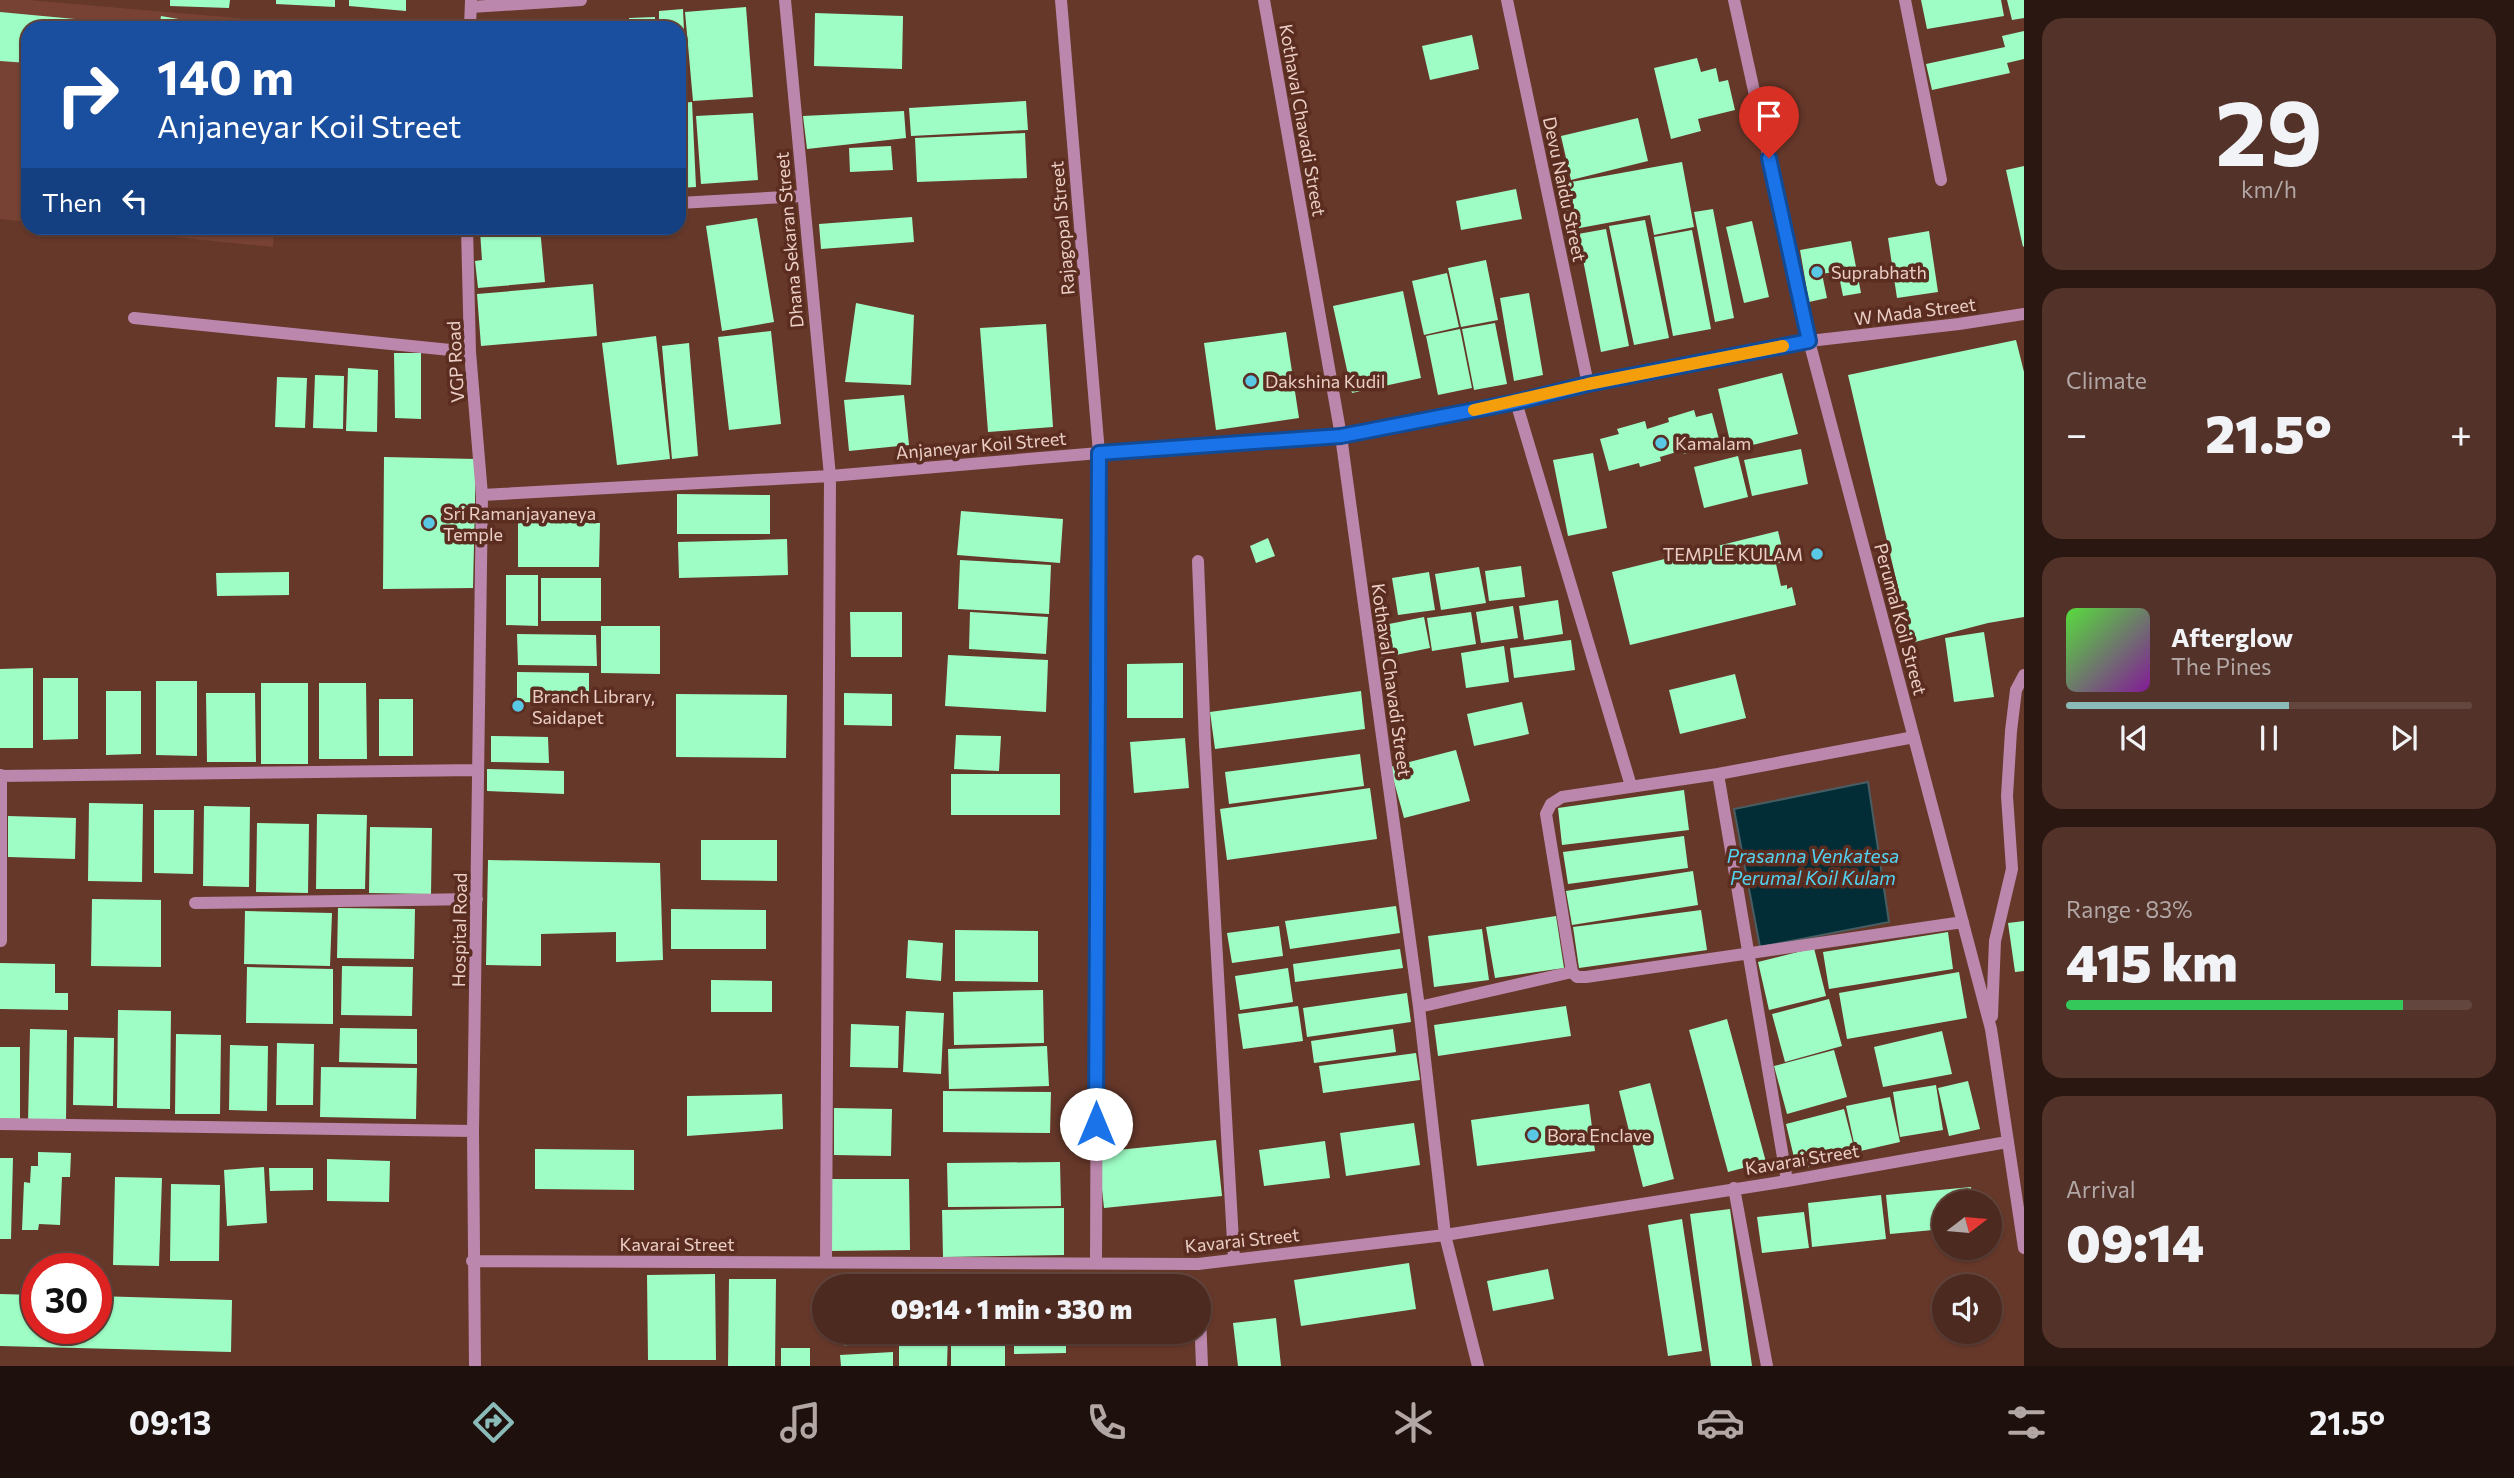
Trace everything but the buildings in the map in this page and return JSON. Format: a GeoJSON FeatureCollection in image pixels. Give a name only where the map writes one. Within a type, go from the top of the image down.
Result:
{"type":"FeatureCollection","features":[{"type":"Feature","properties":{"kind":"street"},"geometry":{"type":"LineString","coordinates":[[470,21],[471,3],[581,0]]}},
{"type":"Feature","properties":{"kind":"street","name":"Dhana Sekaran Street"},"geometry":{"type":"LineString","coordinates":[[785,0],[830,476],[826,1261]]}},
{"type":"Feature","properties":{"kind":"street","name":"Rajagopal Street"},"geometry":{"type":"LineString","coordinates":[[1061,0],[1099,453],[1096,1263]]}},
{"type":"Feature","properties":{"kind":"street","name":"Kothaval Chavadi Street"},"geometry":{"type":"LineString","coordinates":[[1264,0],[1341,436],[1419,1007],[1445,1235],[1478,1366]]}},
{"type":"Feature","properties":{"kind":"street","name":"Devu Naidu Street"},"geometry":{"type":"LineString","coordinates":[[1507,0],[1588,384]]}},
{"type":"Feature","properties":{"kind":"street","name":"Perumal Koil Street"},"geometry":{"type":"LineString","coordinates":[[1734,0],[1809,341],[1991,1029],[2007,1142],[2018,1170],[2024,1248]]}},
{"type":"Feature","properties":{"kind":"street"},"geometry":{"type":"LineString","coordinates":[[1905,0],[1941,180]]}},
{"type":"Feature","properties":{"kind":"street"},"geometry":{"type":"LineString","coordinates":[[686,203],[802,196]]}},
{"type":"Feature","properties":{"kind":"street","name":"VGP Road"},"geometry":{"type":"LineString","coordinates":[[467,235],[471,352],[482,495]]}},
{"type":"Feature","properties":{"kind":"street","name":"W Mada Street"},"geometry":{"type":"LineString","coordinates":[[1809,341],[2024,314]]}},
{"type":"Feature","properties":{"kind":"street"},"geometry":{"type":"LineString","coordinates":[[134,318],[471,352]]}},
{"type":"Feature","properties":{"kind":"street","name":"Anjaneyar Koil Street"},"geometry":{"type":"LineString","coordinates":[[482,495],[830,476],[1341,436],[1809,341]]}},
{"type":"Feature","properties":{"kind":"street"},"geometry":{"type":"LineString","coordinates":[[1516,402],[1632,786]]}},
{"type":"Feature","properties":{"kind":"street","name":"Hospital Road"},"geometry":{"type":"LineString","coordinates":[[475,1366],[472,1261],[473,1131],[482,495]]}},
{"type":"Feature","properties":{"kind":"street"},"geometry":{"type":"LineString","coordinates":[[1198,561],[1206,757],[1234,1259]]}},
{"type":"Feature","properties":{"kind":"street"},"geometry":{"type":"LineString","coordinates":[[1991,1029],[1995,942],[2012,869],[2007,796],[2011,731],[2016,690],[2024,675]]}},
{"type":"Feature","properties":{"kind":"street"},"geometry":{"type":"LineString","coordinates":[[1913,737],[1718,774],[1562,797],[1551,804],[1546,814],[1572,972],[1577,977],[1586,977],[1963,922]]}},
{"type":"Feature","properties":{"kind":"street"},"geometry":{"type":"LineString","coordinates":[[1,941],[1,775],[478,770]]}},
{"type":"Feature","properties":{"kind":"street"},"geometry":{"type":"LineString","coordinates":[[1718,774],[1787,1181]]}},
{"type":"Feature","properties":{"kind":"street"},"geometry":{"type":"LineString","coordinates":[[195,903],[477,899]]}},
{"type":"Feature","properties":{"kind":"street"},"geometry":{"type":"LineString","coordinates":[[1419,1007],[1572,972]]}},
{"type":"Feature","properties":{"kind":"street"},"geometry":{"type":"LineString","coordinates":[[0,1124],[473,1131]]}},
{"type":"Feature","properties":{"kind":"street","name":"Kavarai Street"},"geometry":{"type":"LineString","coordinates":[[472,1261],[1198,1264],[1445,1235],[1787,1181],[2007,1142]]}},
{"type":"Feature","properties":{"kind":"street"},"geometry":{"type":"LineString","coordinates":[[1734,1188],[1767,1366]]}},
{"type":"Feature","properties":{"kind":"street"},"geometry":{"type":"LineString","coordinates":[[1198,1264],[1198,1274]]}},
{"type":"Feature","properties":{"kind":"street"},"geometry":{"type":"LineString","coordinates":[[1201,1344],[1202,1366]]}},
{"type":"Feature","properties":{"kind":"shaded area"},"geometry":{"type":"Polygon","coordinates":[[[0,0],[28,0],[270,21],[21,21],[21,221],[0,219],[0,0]]]}},
{"type":"Feature","properties":{"kind":"shaded area"},"geometry":{"type":"Polygon","coordinates":[[[153,235],[274,235],[273,247],[153,235]]]}},
{"type":"Feature","properties":{"kind":"water","name":"Prasanna Venkatesa Perumal Koil Kulam"},"geometry":{"type":"Polygon","coordinates":[[[1868,782],[1889,922],[1760,947],[1734,809],[1868,782]]]}},
{"type":"Feature","properties":{"kind":"slow traffic"},"geometry":{"type":"LineString","coordinates":[[1474,410],[1588,384],[1783,346]]}},
{"type":"Feature","properties":{"kind":"place","name":"Suprabhath"},"geometry":{"type":"Point","coordinates":[1817,272]}},
{"type":"Feature","properties":{"kind":"place","name":"Dakshina Kudil"},"geometry":{"type":"Point","coordinates":[1251,381]}},
{"type":"Feature","properties":{"kind":"place","name":"Kamalam"},"geometry":{"type":"Point","coordinates":[1661,443]}},
{"type":"Feature","properties":{"kind":"place","name":"Sri Ramanjayaneya Temple"},"geometry":{"type":"Point","coordinates":[429,523]}},
{"type":"Feature","properties":{"kind":"place","name":"TEMPLE KULAM"},"geometry":{"type":"Point","coordinates":[1817,554]}},
{"type":"Feature","properties":{"kind":"place","name":"Branch Library, Saidapet"},"geometry":{"type":"Point","coordinates":[518,706]}},
{"type":"Feature","properties":{"kind":"place","name":"Bora Enclave"},"geometry":{"type":"Point","coordinates":[1533,1135]}},
{"type":"Feature","properties":{"kind":"route"},"geometry":{"type":"LineString","coordinates":[[1096,1124],[1099,453],[1341,436],[1809,341],[1769,158]]}}]}
